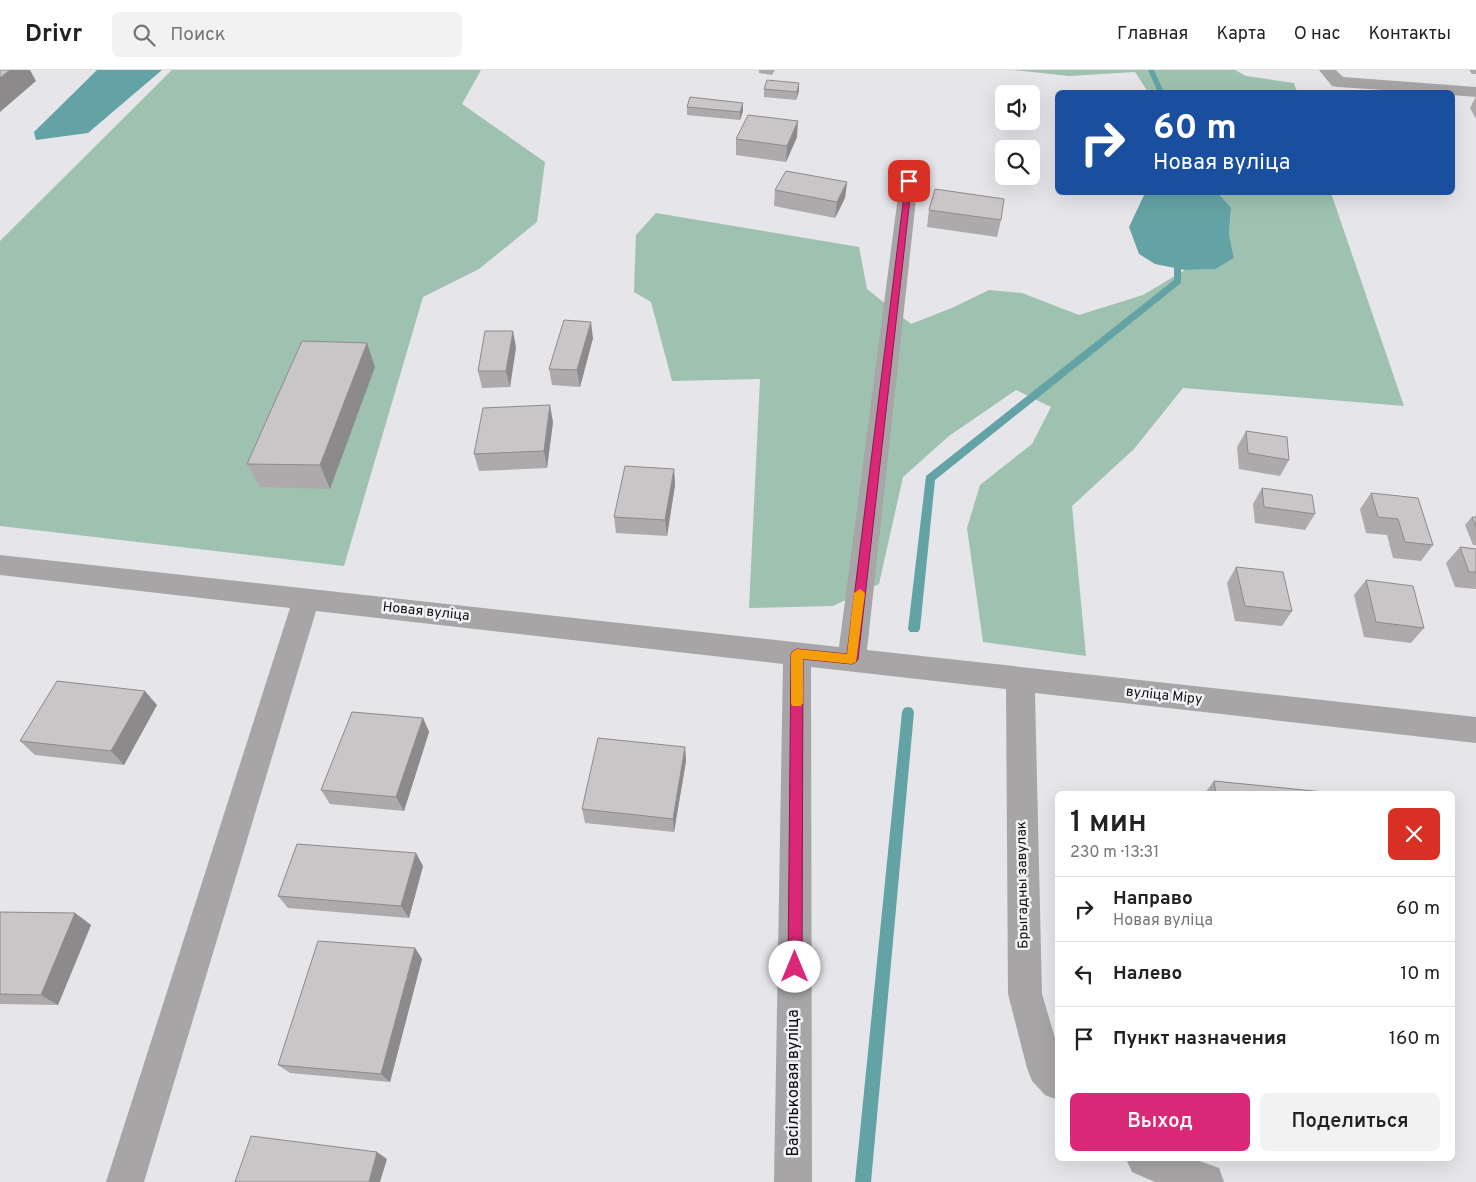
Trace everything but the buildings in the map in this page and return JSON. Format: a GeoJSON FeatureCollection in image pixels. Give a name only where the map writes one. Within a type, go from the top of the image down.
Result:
{"type":"FeatureCollection","features":[{"type":"Feature","properties":{"kind":"street"},"geometry":{"type":"LineString","coordinates":[[1332,76],[1476,92]]}},
{"type":"Feature","properties":{"kind":"street"},"geometry":{"type":"LineString","coordinates":[[852,659],[909,181]]}},
{"type":"Feature","properties":{"kind":"street","name":"Новая вуліца"},"geometry":{"type":"LineString","coordinates":[[0,565],[852,659]]}},
{"type":"Feature","properties":{"kind":"street"},"geometry":{"type":"LineString","coordinates":[[125,1182],[306,599]]}},
{"type":"Feature","properties":{"kind":"street","name":"Васільковая вуліца"},"geometry":{"type":"LineString","coordinates":[[793,1182],[797,654]]}},
{"type":"Feature","properties":{"kind":"street","name":"вуліца Міру"},"geometry":{"type":"LineString","coordinates":[[852,659],[1020,680],[1476,730]]}},
{"type":"Feature","properties":{"kind":"street","name":"Брыгадны завулак"},"geometry":{"type":"LineString","coordinates":[[1020,680],[1025,994],[1045,1068],[1055,1079]]}},
{"type":"Feature","properties":{"kind":"street"},"geometry":{"type":"LineString","coordinates":[[1150,1161],[1205,1182]]}},
{"type":"Feature","properties":{"kind":"green space"},"geometry":{"type":"Polygon","coordinates":[[[172,70],[481,70],[462,104],[545,162],[537,222],[479,269],[423,297],[344,566],[0,526],[0,241],[172,70]]]}},
{"type":"Feature","properties":{"kind":"green space"},"geometry":{"type":"Polygon","coordinates":[[[1013,70],[1235,70],[1246,76],[1294,83],[1296,90],[1147,90],[1135,72],[1069,76],[1013,70]]]}},
{"type":"Feature","properties":{"kind":"green space"},"geometry":{"type":"Polygon","coordinates":[[[1220,195],[1332,195],[1404,406],[1183,388],[1134,449],[1072,506],[1086,656],[983,642],[967,528],[980,485],[1032,444],[1051,407],[1016,390],[949,436],[903,477],[879,584],[833,606],[749,608],[760,379],[672,381],[651,302],[634,292],[636,235],[656,213],[859,247],[867,289],[911,324],[954,307],[989,290],[1022,293],[1079,315],[1143,295],[1185,270],[1216,269],[1234,258],[1229,234],[1231,209],[1220,195]]]}},
{"type":"Feature","properties":{"kind":"water"},"geometry":{"type":"Polygon","coordinates":[[[97,70],[162,70],[88,133],[36,140],[34,132],[97,70]]]}},
{"type":"Feature","properties":{"kind":"water"},"geometry":{"type":"Polygon","coordinates":[[[1144,195],[1220,195],[1231,208],[1229,234],[1234,258],[1216,269],[1185,270],[1155,264],[1139,254],[1129,227],[1144,195]]]}},
{"type":"Feature","properties":{"kind":"waterway"},"geometry":{"type":"LineString","coordinates":[[1151,70],[1160,90]]}},
{"type":"Feature","properties":{"kind":"waterway"},"geometry":{"type":"LineString","coordinates":[[914,629],[930,479],[1178,281],[1177,254]]}},
{"type":"Feature","properties":{"kind":"waterway"},"geometry":{"type":"LineString","coordinates":[[863,1182],[908,712]]}},
{"type":"Feature","properties":{"kind":"slow traffic"},"geometry":{"type":"LineString","coordinates":[[797,703],[797,654],[852,659],[860,593]]}},
{"type":"Feature","properties":{"kind":"route"},"geometry":{"type":"LineString","coordinates":[[795,967],[797,654],[852,659],[909,181]]}}]}
